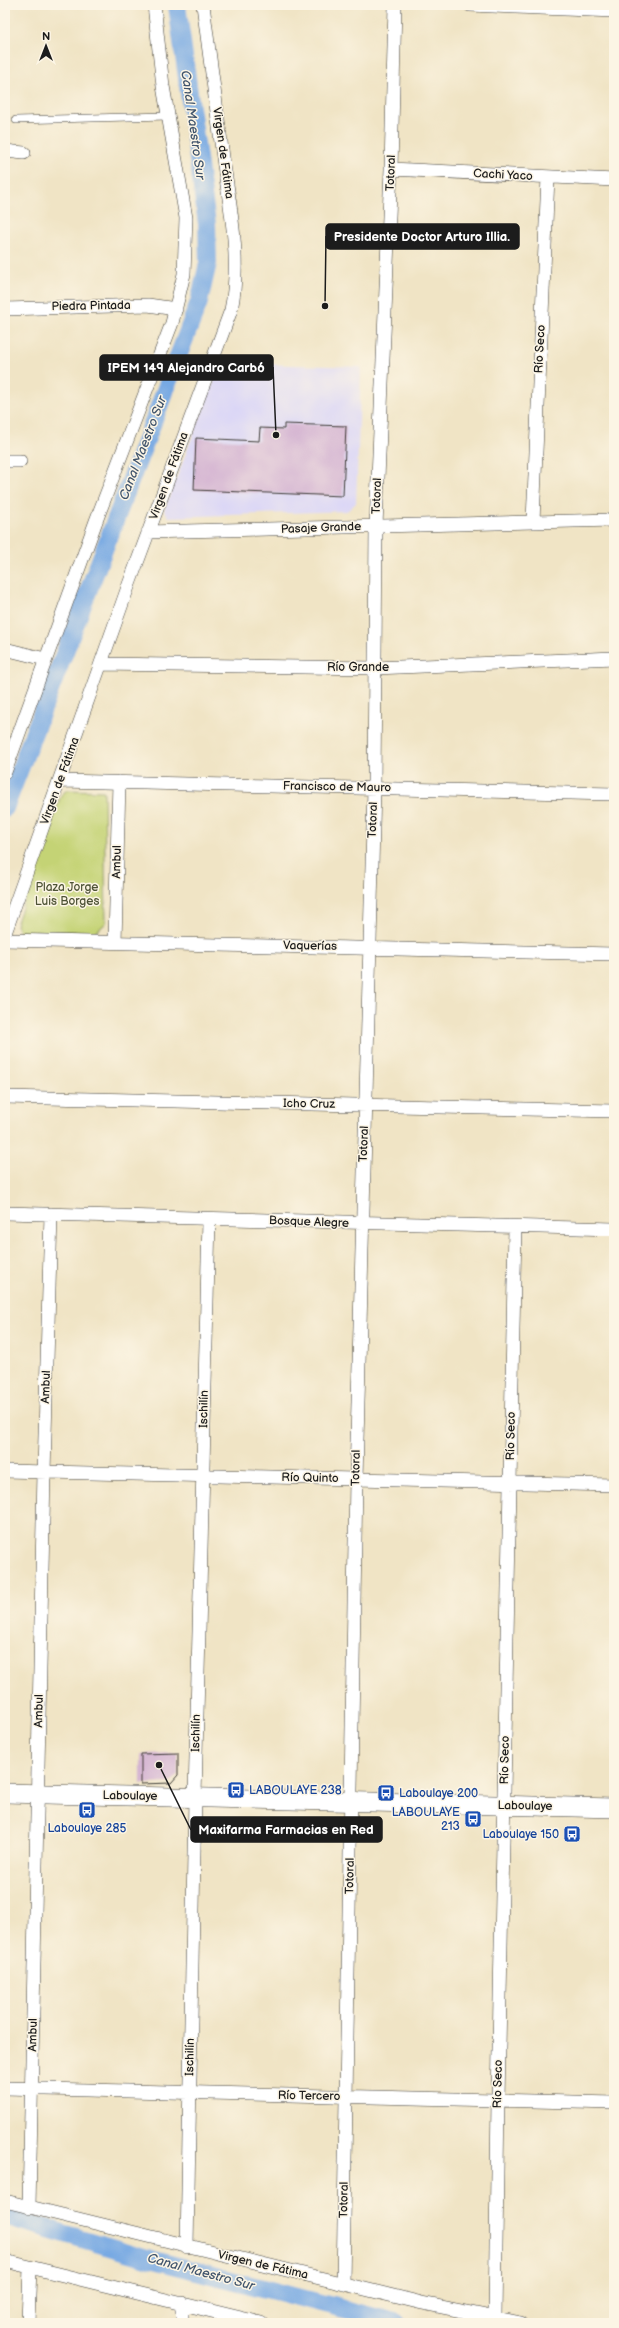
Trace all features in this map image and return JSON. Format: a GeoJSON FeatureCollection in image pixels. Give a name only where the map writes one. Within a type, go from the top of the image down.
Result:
{"type":"FeatureCollection","features":[{"type":"Feature","properties":{"kind":"main road","name":"Laboulaye"},"geometry":{"type":"LineString","coordinates":[[5,1794],[195,1797],[614,1808]]}},
{"type":"Feature","properties":{"kind":"street"},"geometry":{"type":"LineString","coordinates":[[5,772],[45,659],[176,309],[184,274],[186,218],[167,116],[154,5]]}},
{"type":"Feature","properties":{"kind":"street","name":"Virgen de Fátima"},"geometry":{"type":"LineString","coordinates":[[5,933],[61,781],[148,532],[231,310],[236,288],[236,267],[228,194],[203,5]]}},
{"type":"Feature","properties":{"kind":"street","name":"Totoral"},"geometry":{"type":"LineString","coordinates":[[343,2284],[361,1224],[374,788],[376,526],[391,169],[395,5]]}},
{"type":"Feature","properties":{"kind":"street"},"geometry":{"type":"LineString","coordinates":[[470,5],[614,11]]}},
{"type":"Feature","properties":{"kind":"street"},"geometry":{"type":"LineString","coordinates":[[5,151],[24,153]]}},
{"type":"Feature","properties":{"kind":"street","name":"Cachi Yaco"},"geometry":{"type":"LineString","coordinates":[[391,169],[614,180]]}},
{"type":"Feature","properties":{"kind":"street","name":"Río Seco"},"geometry":{"type":"LineString","coordinates":[[533,521],[548,177]]}},
{"type":"Feature","properties":{"kind":"street","name":"Piedra Pintada"},"geometry":{"type":"LineString","coordinates":[[5,309],[148,305],[176,309]]}},
{"type":"Feature","properties":{"kind":"street"},"geometry":{"type":"LineString","coordinates":[[5,461],[20,460]]}},
{"type":"Feature","properties":{"kind":"street","name":"Pasaje Grande"},"geometry":{"type":"LineString","coordinates":[[148,532],[614,520]]}},
{"type":"Feature","properties":{"kind":"street"},"geometry":{"type":"LineString","coordinates":[[5,648],[45,659]]}},
{"type":"Feature","properties":{"kind":"street","name":"Río Grande"},"geometry":{"type":"LineString","coordinates":[[101,664],[375,668],[614,658]]}},
{"type":"Feature","properties":{"kind":"street","name":"Francisco de Mauro"},"geometry":{"type":"LineString","coordinates":[[61,781],[614,794]]}},
{"type":"Feature","properties":{"kind":"street","name":"Ambul"},"geometry":{"type":"LineString","coordinates":[[115,942],[119,782]]}},
{"type":"Feature","properties":{"kind":"street","name":"Vaquerías"},"geometry":{"type":"LineString","coordinates":[[5,940],[369,947],[614,954]]}},
{"type":"Feature","properties":{"kind":"street","name":"Icho Cruz"},"geometry":{"type":"LineString","coordinates":[[5,1097],[614,1111]]}},
{"type":"Feature","properties":{"kind":"street","name":"Bosque Alegre"},"geometry":{"type":"LineString","coordinates":[[5,1212],[361,1224],[614,1229]]}},
{"type":"Feature","properties":{"kind":"street","name":"Ambul"},"geometry":{"type":"LineString","coordinates":[[29,2208],[44,1472],[51,1214]]}},
{"type":"Feature","properties":{"kind":"street","name":"Ischilín"},"geometry":{"type":"LineString","coordinates":[[187,2247],[195,1797],[209,1219]]}},
{"type":"Feature","properties":{"kind":"street","name":"Río Seco"},"geometry":{"type":"LineString","coordinates":[[495,2317],[515,1227]]}},
{"type":"Feature","properties":{"kind":"street","name":"Río Quinto"},"geometry":{"type":"LineString","coordinates":[[5,1471],[614,1485]]}},
{"type":"Feature","properties":{"kind":"street","name":"Río Tercero"},"geometry":{"type":"LineString","coordinates":[[5,2088],[614,2103]]}},
{"type":"Feature","properties":{"kind":"street","name":"Virgen de Fátima"},"geometry":{"type":"LineString","coordinates":[[5,2201],[187,2247],[451,2310],[521,2323]]}},
{"type":"Feature","properties":{"kind":"street"},"geometry":{"type":"LineString","coordinates":[[5,2261],[261,2323]]}},
{"type":"Feature","properties":{"kind":"street"},"geometry":{"type":"LineString","coordinates":[[28,2323],[30,2267]]}},
{"type":"Feature","properties":{"kind":"street"},"geometry":{"type":"LineString","coordinates":[[182,2303],[182,2323]]}},
{"type":"Feature","properties":{"kind":"lane"},"geometry":{"type":"LineString","coordinates":[[16,120],[167,116]]}},
{"type":"Feature","properties":{"kind":"shaded area"},"geometry":{"type":"Polygon","coordinates":[[[221,363],[361,367],[356,503],[347,511],[169,517],[164,510],[221,363]]]}},
{"type":"Feature","properties":{"kind":"green space","name":"Plaza Jorge Luis Borges"},"geometry":{"type":"Polygon","coordinates":[[[67,790],[104,791],[106,923],[96,932],[19,932],[16,925],[61,795],[67,790]]]}},
{"type":"Feature","properties":{"kind":"building"},"geometry":{"type":"Polygon","coordinates":[[[284,424],[346,426],[343,496],[194,490],[196,438],[259,441],[260,428],[284,429],[284,424]]]}},
{"type":"Feature","properties":{"kind":"building"},"geometry":{"type":"Polygon","coordinates":[[[178,1753],[178,1775],[171,1783],[141,1784],[141,1754],[178,1753]]]}},
{"type":"Feature","properties":{"kind":"waterway","name":"Canal Maestro Sur"},"geometry":{"type":"LineString","coordinates":[[5,808],[199,302],[208,263],[207,224],[177,5]]}},
{"type":"Feature","properties":{"kind":"waterway","name":"Canal Maestro Sur"},"geometry":{"type":"LineString","coordinates":[[5,2216],[150,2259],[398,2323]]}},
{"type":"Feature","properties":{"kind":"place","name":"Presidente Doctor Arturo Illia."},"geometry":{"type":"Point","coordinates":[325,306]}},
{"type":"Feature","properties":{"kind":"place","name":"IPEM 149 Alejandro Carbó"},"geometry":{"type":"Point","coordinates":[276,435]}},
{"type":"Feature","properties":{"kind":"place","name":"Maxifarma Farmacias en Red"},"geometry":{"type":"Point","coordinates":[159,1765]}},
{"type":"Feature","properties":{"kind":"place","name":"LABOULAYE 238"},"geometry":{"type":"Point","coordinates":[236,1790]}},
{"type":"Feature","properties":{"kind":"place","name":"Laboulaye 200"},"geometry":{"type":"Point","coordinates":[386,1793]}},
{"type":"Feature","properties":{"kind":"place","name":"Laboulaye 285"},"geometry":{"type":"Point","coordinates":[87,1810]}},
{"type":"Feature","properties":{"kind":"place","name":"LABOULAYE 213"},"geometry":{"type":"Point","coordinates":[473,1819]}},
{"type":"Feature","properties":{"kind":"place","name":"Laboulaye 150"},"geometry":{"type":"Point","coordinates":[572,1834]}}]}
